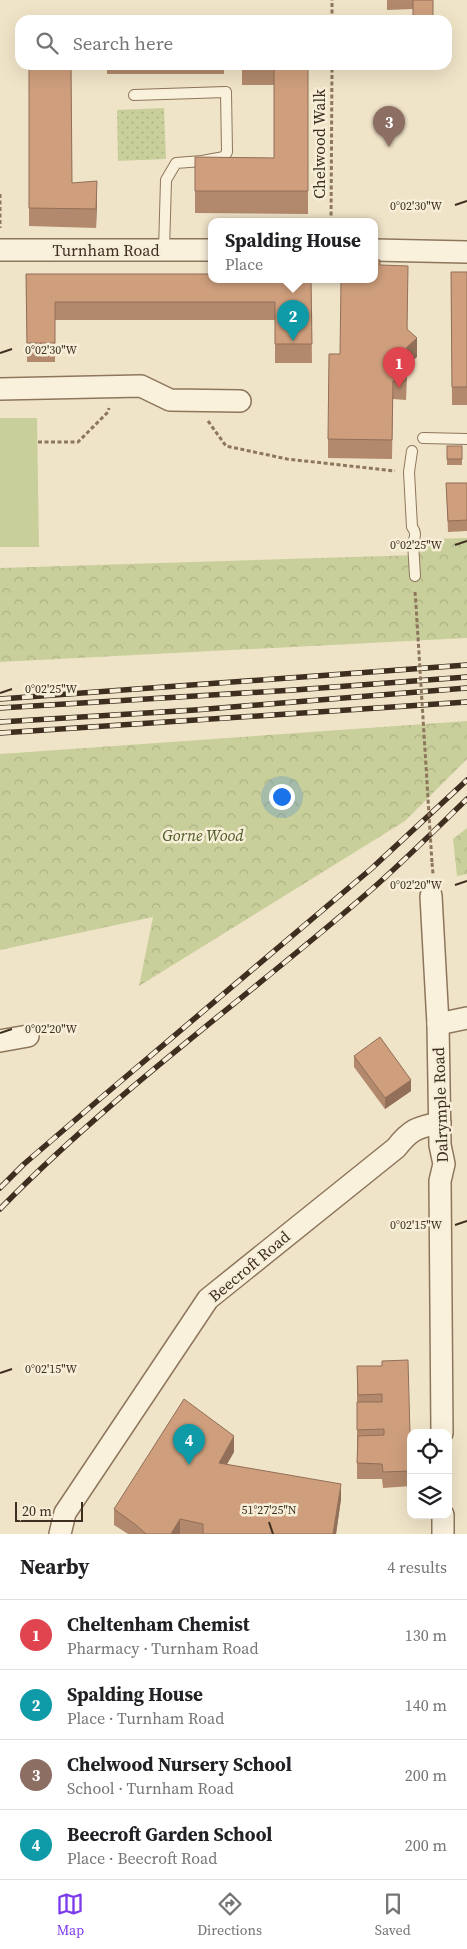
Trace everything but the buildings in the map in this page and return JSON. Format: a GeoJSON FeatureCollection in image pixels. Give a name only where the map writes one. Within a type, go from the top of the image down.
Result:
{"type":"FeatureCollection","features":[{"type":"Feature","properties":{"kind":"street","name":"Turnham Road"},"geometry":{"type":"LineString","coordinates":[[0,250],[208,250]]}},
{"type":"Feature","properties":{"kind":"street"},"geometry":{"type":"LineString","coordinates":[[378,250],[467,252]]}},
{"type":"Feature","properties":{"kind":"street"},"geometry":{"type":"LineString","coordinates":[[0,388],[141,386],[170,400],[240,401]]}},
{"type":"Feature","properties":{"kind":"street","name":"Dalrymple Road"},"geometry":{"type":"LineString","coordinates":[[431,896],[438,1024],[440,1145],[444,1164],[440,1181],[442,1429]]}},
{"type":"Feature","properties":{"kind":"street"},"geometry":{"type":"LineString","coordinates":[[438,1024],[467,1018]]}},
{"type":"Feature","properties":{"kind":"street"},"geometry":{"type":"LineString","coordinates":[[0,1041],[28,1036]]}},
{"type":"Feature","properties":{"kind":"street","name":"Beecroft Road"},"geometry":{"type":"LineString","coordinates":[[60,1534],[65,1513],[208,1299],[396,1148],[408,1133],[422,1126],[440,1123]]}},
{"type":"Feature","properties":{"kind":"street"},"geometry":{"type":"LineString","coordinates":[[443,1519],[443,1534]]}},
{"type":"Feature","properties":{"kind":"lane"},"geometry":{"type":"LineString","coordinates":[[134,95],[226,92],[226,152],[224,157],[176,163],[166,180],[164,250]]}},
{"type":"Feature","properties":{"kind":"lane"},"geometry":{"type":"LineString","coordinates":[[423,438],[467,439]]}},
{"type":"Feature","properties":{"kind":"lane"},"geometry":{"type":"LineString","coordinates":[[412,451],[409,472],[412,527],[415,531],[413,542],[415,576]]}},
{"type":"Feature","properties":{"kind":"path"},"geometry":{"type":"LineString","coordinates":[[332,0],[332,15]]}},
{"type":"Feature","properties":{"kind":"path","name":"Chelwood Walk"},"geometry":{"type":"LineString","coordinates":[[331,218],[332,70]]}},
{"type":"Feature","properties":{"kind":"path"},"geometry":{"type":"LineString","coordinates":[[0,194],[0,250]]}},
{"type":"Feature","properties":{"kind":"path"},"geometry":{"type":"LineString","coordinates":[[38,442],[78,442],[108,412],[109,387]]}},
{"type":"Feature","properties":{"kind":"path"},"geometry":{"type":"LineString","coordinates":[[192,401],[226,446],[287,459],[409,472]]}},
{"type":"Feature","properties":{"kind":"path"},"geometry":{"type":"LineString","coordinates":[[416,605],[432,863]]}},
{"type":"Feature","properties":{"kind":"green space"},"geometry":{"type":"Polygon","coordinates":[[[164,108],[166,159],[118,161],[117,110],[164,108]]]}},
{"type":"Feature","properties":{"kind":"green space"},"geometry":{"type":"Polygon","coordinates":[[[0,418],[37,418],[39,547],[0,547],[0,418]]]}},
{"type":"Feature","properties":{"kind":"green space"},"geometry":{"type":"Polygon","coordinates":[[[467,538],[467,638],[0,662],[0,568],[419,555],[427,539],[467,538]]]}},
{"type":"Feature","properties":{"kind":"green space","name":"Gorne Wood"},"geometry":{"type":"Polygon","coordinates":[[[467,721],[467,759],[405,821],[139,986],[153,917],[0,950],[0,754],[467,721]]]}},
{"type":"Feature","properties":{"kind":"green space"},"geometry":{"type":"Polygon","coordinates":[[[467,828],[467,874],[457,876],[453,839],[467,828]]]}},
{"type":"Feature","properties":{"kind":"railway"},"geometry":{"type":"LineString","coordinates":[[0,699],[467,665]]}},
{"type":"Feature","properties":{"kind":"railway"},"geometry":{"type":"LineString","coordinates":[[0,708],[294,690],[467,677]]}},
{"type":"Feature","properties":{"kind":"railway"},"geometry":{"type":"LineString","coordinates":[[0,722],[195,710],[467,688]]}},
{"type":"Feature","properties":{"kind":"railway"},"geometry":{"type":"LineString","coordinates":[[0,733],[467,702]]}},
{"type":"Feature","properties":{"kind":"railway"},"geometry":{"type":"LineString","coordinates":[[0,1188],[24,1164],[371,869],[467,780]]}},
{"type":"Feature","properties":{"kind":"railway"},"geometry":{"type":"LineString","coordinates":[[0,1209],[44,1166],[135,1085],[371,890],[467,799]]}},
{"type":"Feature","properties":{"kind":"place","name":"Chelwood Nursery School"},"geometry":{"type":"Point","coordinates":[389,147]}},
{"type":"Feature","properties":{"kind":"place","name":"Spalding House"},"geometry":{"type":"Point","coordinates":[293,341]}},
{"type":"Feature","properties":{"kind":"place","name":"Cheltenham Chemist"},"geometry":{"type":"Point","coordinates":[399,388]}},
{"type":"Feature","properties":{"kind":"place","name":"Beecroft Garden School"},"geometry":{"type":"Point","coordinates":[189,1465]}}]}
